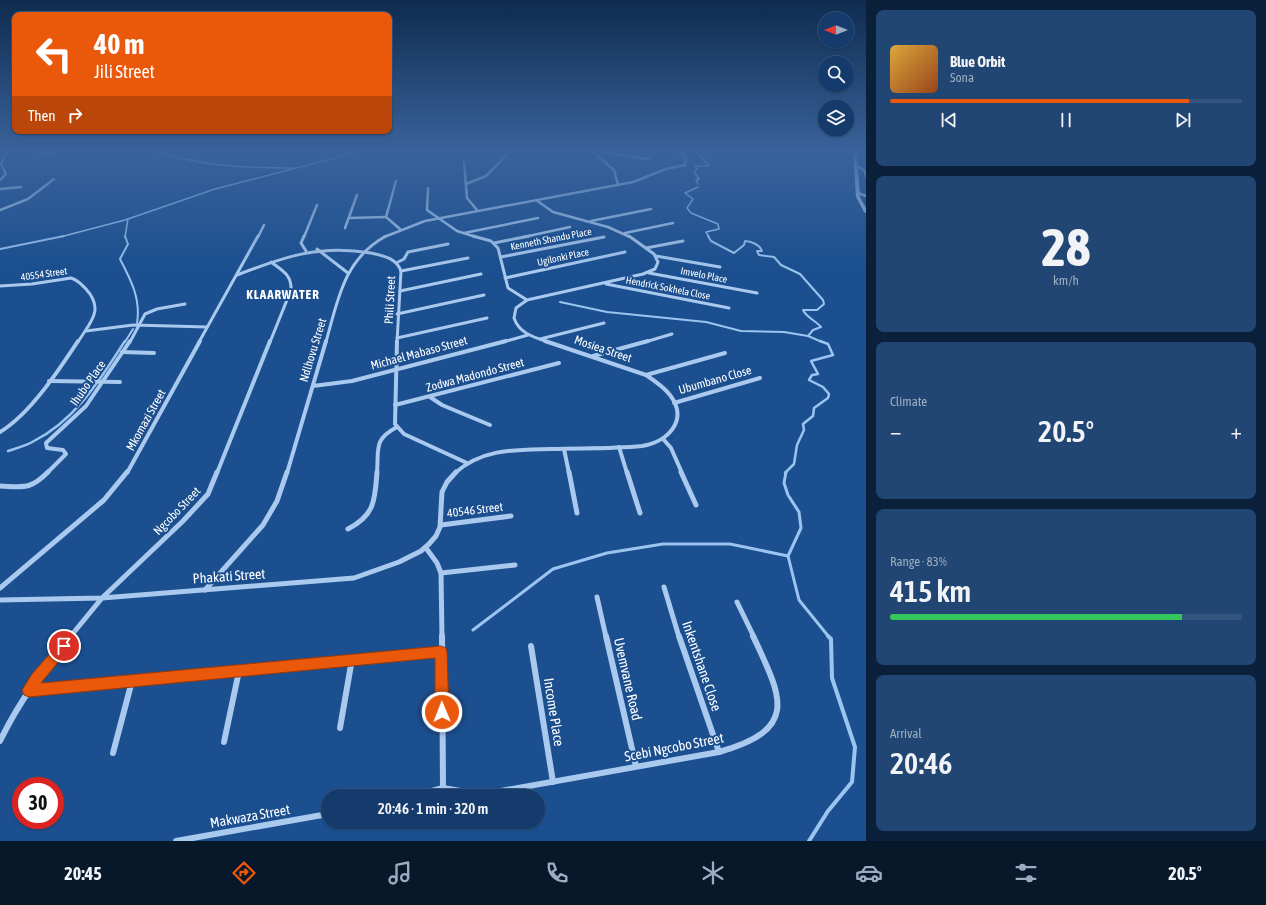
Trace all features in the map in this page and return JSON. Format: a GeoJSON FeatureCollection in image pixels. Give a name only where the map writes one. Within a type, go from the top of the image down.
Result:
{"type":"FeatureCollection","features":[{"type":"Feature","properties":{"kind":"street"},"geometry":{"type":"LineString","coordinates":[[0,210],[28,199],[39,191]]}},
{"type":"Feature","properties":{"kind":"street"},"geometry":{"type":"LineString","coordinates":[[386,218],[393,191]]}},
{"type":"Feature","properties":{"kind":"street"},"geometry":{"type":"LineString","coordinates":[[428,191],[426,208],[451,228],[494,242],[570,227]]}},
{"type":"Feature","properties":{"kind":"street"},"geometry":{"type":"LineString","coordinates":[[467,191],[467,198],[477,210]]}},
{"type":"Feature","properties":{"kind":"street","name":"Ndlhovu Street"},"geometry":{"type":"LineString","coordinates":[[205,590],[270,514],[284,479],[348,273],[352,265],[363,251],[382,237],[400,229],[438,218],[584,191]]}},
{"type":"Feature","properties":{"kind":"street"},"geometry":{"type":"LineString","coordinates":[[858,194],[866,196]]}},
{"type":"Feature","properties":{"kind":"street"},"geometry":{"type":"LineString","coordinates":[[858,194],[866,212]]}},
{"type":"Feature","properties":{"kind":"street"},"geometry":{"type":"LineString","coordinates":[[345,228],[357,195]]}},
{"type":"Feature","properties":{"kind":"street"},"geometry":{"type":"LineString","coordinates":[[536,200],[553,212],[625,233],[656,256],[720,267]]}},
{"type":"Feature","properties":{"kind":"street"},"geometry":{"type":"LineString","coordinates":[[306,251],[301,243],[317,205]]}},
{"type":"Feature","properties":{"kind":"street"},"geometry":{"type":"LineString","coordinates":[[589,222],[651,209]]}},
{"type":"Feature","properties":{"kind":"street"},"geometry":{"type":"LineString","coordinates":[[349,218],[386,218],[400,229]]}},
{"type":"Feature","properties":{"kind":"street"},"geometry":{"type":"LineString","coordinates":[[463,233],[538,218]]}},
{"type":"Feature","properties":{"kind":"street"},"geometry":{"type":"LineString","coordinates":[[625,233],[673,223]]}},
{"type":"Feature","properties":{"kind":"street","name":"Mkomazi Street"},"geometry":{"type":"LineString","coordinates":[[0,588],[118,486],[142,448],[264,225]]}},
{"type":"Feature","properties":{"kind":"street","name":"Kenneth Shandu Place"},"geometry":{"type":"LineString","coordinates":[[501,257],[604,237]]}},
{"type":"Feature","properties":{"kind":"street"},"geometry":{"type":"LineString","coordinates":[[646,248],[683,241]]}},
{"type":"Feature","properties":{"kind":"street"},"geometry":{"type":"LineString","coordinates":[[494,242],[501,257],[509,290],[527,300],[649,273],[657,266],[658,262],[656,256]]}},
{"type":"Feature","properties":{"kind":"street"},"geometry":{"type":"LineString","coordinates":[[398,262],[404,259],[408,252],[448,244]]}},
{"type":"Feature","properties":{"kind":"street","name":"Phili Street"},"geometry":{"type":"LineString","coordinates":[[237,275],[271,262],[316,249],[331,248],[363,251],[391,258],[398,262],[401,271],[397,314],[395,370],[395,405],[397,427]]}},
{"type":"Feature","properties":{"kind":"street"},"geometry":{"type":"LineString","coordinates":[[316,249],[348,273]]}},
{"type":"Feature","properties":{"kind":"street","name":"Ugilonki Place"},"geometry":{"type":"LineString","coordinates":[[505,278],[625,252]]}},
{"type":"Feature","properties":{"kind":"street"},"geometry":{"type":"LineString","coordinates":[[401,271],[468,258]]}},
{"type":"Feature","properties":{"kind":"street","name":"Ngcobo Street"},"geometry":{"type":"LineString","coordinates":[[0,741],[13,714],[36,678],[102,598],[183,521],[208,494],[291,290],[292,284],[289,275],[271,262]]}},
{"type":"Feature","properties":{"kind":"street","name":"Imvelo Place"},"geometry":{"type":"LineString","coordinates":[[649,273],[757,293]]}},
{"type":"Feature","properties":{"kind":"street"},"geometry":{"type":"LineString","coordinates":[[400,291],[481,274]]}},
{"type":"Feature","properties":{"kind":"street","name":"40554 Street"},"geometry":{"type":"LineString","coordinates":[[0,286],[32,284],[74,278],[94,298],[94,316],[86,331]]}},
{"type":"Feature","properties":{"kind":"street","name":"Hendrick Sokhela Close"},"geometry":{"type":"LineString","coordinates":[[603,284],[729,308]]}},
{"type":"Feature","properties":{"kind":"street"},"geometry":{"type":"LineString","coordinates":[[397,314],[484,295]]}},
{"type":"Feature","properties":{"kind":"street","name":"Mosiea Street"},"geometry":{"type":"LineString","coordinates":[[527,300],[520,304],[513,314],[516,326],[528,335],[646,375],[663,388],[674,402]]}},
{"type":"Feature","properties":{"kind":"street","name":"Ihubo Place"},"geometry":{"type":"LineString","coordinates":[[0,486],[22,487],[37,483],[66,454],[63,450],[47,448],[46,443],[86,406],[140,326],[144,316],[148,312],[185,304]]}},
{"type":"Feature","properties":{"kind":"street"},"geometry":{"type":"LineString","coordinates":[[397,338],[487,318]]}},
{"type":"Feature","properties":{"kind":"street"},"geometry":{"type":"LineString","coordinates":[[540,339],[604,323]]}},
{"type":"Feature","properties":{"kind":"street"},"geometry":{"type":"LineString","coordinates":[[0,432],[20,418],[86,331],[140,326],[207,327]]}},
{"type":"Feature","properties":{"kind":"street"},"geometry":{"type":"LineString","coordinates":[[592,356],[672,334]]}},
{"type":"Feature","properties":{"kind":"street","name":"Michael Mabaso Street"},"geometry":{"type":"LineString","coordinates":[[313,386],[352,381],[528,335]]}},
{"type":"Feature","properties":{"kind":"street"},"geometry":{"type":"LineString","coordinates":[[122,352],[154,353]]}},
{"type":"Feature","properties":{"kind":"street"},"geometry":{"type":"LineString","coordinates":[[646,375],[726,353]]}},
{"type":"Feature","properties":{"kind":"street","name":"Zodwa Madondo Street"},"geometry":{"type":"LineString","coordinates":[[395,405],[430,398],[559,363]]}},
{"type":"Feature","properties":{"kind":"street","name":"Ubumbano Close"},"geometry":{"type":"LineString","coordinates":[[674,402],[760,378]]}},
{"type":"Feature","properties":{"kind":"street"},"geometry":{"type":"LineString","coordinates":[[49,381],[120,382]]}},
{"type":"Feature","properties":{"kind":"street"},"geometry":{"type":"LineString","coordinates":[[430,398],[442,405],[490,425]]}},
{"type":"Feature","properties":{"kind":"street"},"geometry":{"type":"LineString","coordinates":[[441,525],[441,495],[444,487],[448,479],[467,463],[482,456],[506,450],[618,447],[653,444],[664,440],[674,429],[677,418],[674,402]]}},
{"type":"Feature","properties":{"kind":"street"},"geometry":{"type":"LineString","coordinates":[[348,530],[360,522],[370,511],[374,499],[379,441],[384,434],[397,427],[404,434],[467,463]]}},
{"type":"Feature","properties":{"kind":"street"},"geometry":{"type":"LineString","coordinates":[[664,440],[671,448],[696,505]]}},
{"type":"Feature","properties":{"kind":"street"},"geometry":{"type":"LineString","coordinates":[[618,447],[640,513]]}},
{"type":"Feature","properties":{"kind":"street"},"geometry":{"type":"LineString","coordinates":[[564,448],[577,512]]}},
{"type":"Feature","properties":{"kind":"street","name":"40546 Street"},"geometry":{"type":"LineString","coordinates":[[441,525],[511,516]]}},
{"type":"Feature","properties":{"kind":"street","name":"Phakati Street"},"geometry":{"type":"LineString","coordinates":[[0,600],[102,598],[354,578],[376,571],[426,548],[436,535],[441,525]]}},
{"type":"Feature","properties":{"kind":"street"},"geometry":{"type":"LineString","coordinates":[[426,548],[437,563],[440,573],[444,788],[440,789]]}},
{"type":"Feature","properties":{"kind":"street"},"geometry":{"type":"LineString","coordinates":[[440,573],[515,565]]}},
{"type":"Feature","properties":{"kind":"street","name":"Inkentshane Close"},"geometry":{"type":"LineString","coordinates":[[664,587],[687,663],[720,752]]}},
{"type":"Feature","properties":{"kind":"street","name":"Uvemvane Road"},"geometry":{"type":"LineString","coordinates":[[597,597],[636,766]]}},
{"type":"Feature","properties":{"kind":"street","name":"Scebi Ngcobo Street"},"geometry":{"type":"LineString","coordinates":[[444,788],[472,792],[490,792],[553,782],[720,752],[741,746],[762,734],[774,723],[778,713],[778,705],[772,683],[737,602]]}},
{"type":"Feature","properties":{"kind":"street","name":"Income Place"},"geometry":{"type":"LineString","coordinates":[[531,646],[553,782]]}},
{"type":"Feature","properties":{"kind":"street"},"geometry":{"type":"LineString","coordinates":[[29,690],[352,659],[441,652]]}},
{"type":"Feature","properties":{"kind":"street"},"geometry":{"type":"LineString","coordinates":[[340,728],[352,659]]}},
{"type":"Feature","properties":{"kind":"street"},"geometry":{"type":"LineString","coordinates":[[224,742],[239,671]]}},
{"type":"Feature","properties":{"kind":"street"},"geometry":{"type":"LineString","coordinates":[[113,753],[132,681]]}},
{"type":"Feature","properties":{"kind":"street","name":"Makwaza Street"},"geometry":{"type":"LineString","coordinates":[[176,841],[321,815]]}},
{"type":"Feature","properties":{"kind":"waterway"},"geometry":{"type":"LineString","coordinates":[[63,236],[125,220],[208,191]]}},
{"type":"Feature","properties":{"kind":"waterway"},"geometry":{"type":"LineString","coordinates":[[689,191],[685,193],[693,199],[687,208],[691,213],[718,224],[719,229],[706,232],[709,237]]}},
{"type":"Feature","properties":{"kind":"waterway"},"geometry":{"type":"LineString","coordinates":[[125,236],[128,219]]}},
{"type":"Feature","properties":{"kind":"waterway"},"geometry":{"type":"LineString","coordinates":[[0,249],[63,236]]}},
{"type":"Feature","properties":{"kind":"waterway"},"geometry":{"type":"LineString","coordinates":[[125,236],[128,244],[120,259],[134,290],[138,306],[137,323]]}},
{"type":"Feature","properties":{"kind":"waterway"},"geometry":{"type":"LineString","coordinates":[[708,236],[711,241],[734,253],[744,245],[745,241],[750,242],[757,245],[761,249],[762,251],[757,251],[759,255],[774,257],[781,265],[800,274],[823,300],[824,304],[817,310],[803,310],[806,315],[821,327],[813,330],[808,336]]}},
{"type":"Feature","properties":{"kind":"waterway"},"geometry":{"type":"LineString","coordinates":[[560,302],[607,312],[706,322],[741,331],[784,332],[808,336]]}},
{"type":"Feature","properties":{"kind":"waterway"},"geometry":{"type":"LineString","coordinates":[[125,342],[133,329]]}},
{"type":"Feature","properties":{"kind":"waterway"},"geometry":{"type":"LineString","coordinates":[[808,336],[822,342]]}},
{"type":"Feature","properties":{"kind":"waterway"},"geometry":{"type":"LineString","coordinates":[[8,451],[31,443],[49,432],[75,410],[96,384],[125,341]]}},
{"type":"Feature","properties":{"kind":"waterway"},"geometry":{"type":"LineString","coordinates":[[786,472],[794,464],[797,445],[804,430],[803,424],[813,416],[814,408],[828,398],[829,394],[823,387],[809,380],[812,375],[818,374],[811,361],[833,355],[828,344],[820,341]]}},
{"type":"Feature","properties":{"kind":"waterway"},"geometry":{"type":"LineString","coordinates":[[786,472],[784,483],[788,495],[799,512],[801,528],[788,556]]}},
{"type":"Feature","properties":{"kind":"waterway"},"geometry":{"type":"LineString","coordinates":[[473,630],[553,569],[607,553],[663,544],[730,544],[788,556]]}},
{"type":"Feature","properties":{"kind":"waterway"},"geometry":{"type":"LineString","coordinates":[[788,556],[799,600],[829,637]]}},
{"type":"Feature","properties":{"kind":"waterway"},"geometry":{"type":"LineString","coordinates":[[809,841],[828,811],[852,782],[855,747],[832,678],[831,639],[829,637]]}},
{"type":"Feature","properties":{"kind":"district","name":"KLAARWATER"},"geometry":{"type":"Point","coordinates":[283,294]}},
{"type":"Feature","properties":{"kind":"route"},"geometry":{"type":"LineString","coordinates":[[64,646],[36,678],[29,690],[261,669],[352,659],[441,652],[442,712]]}}]}
